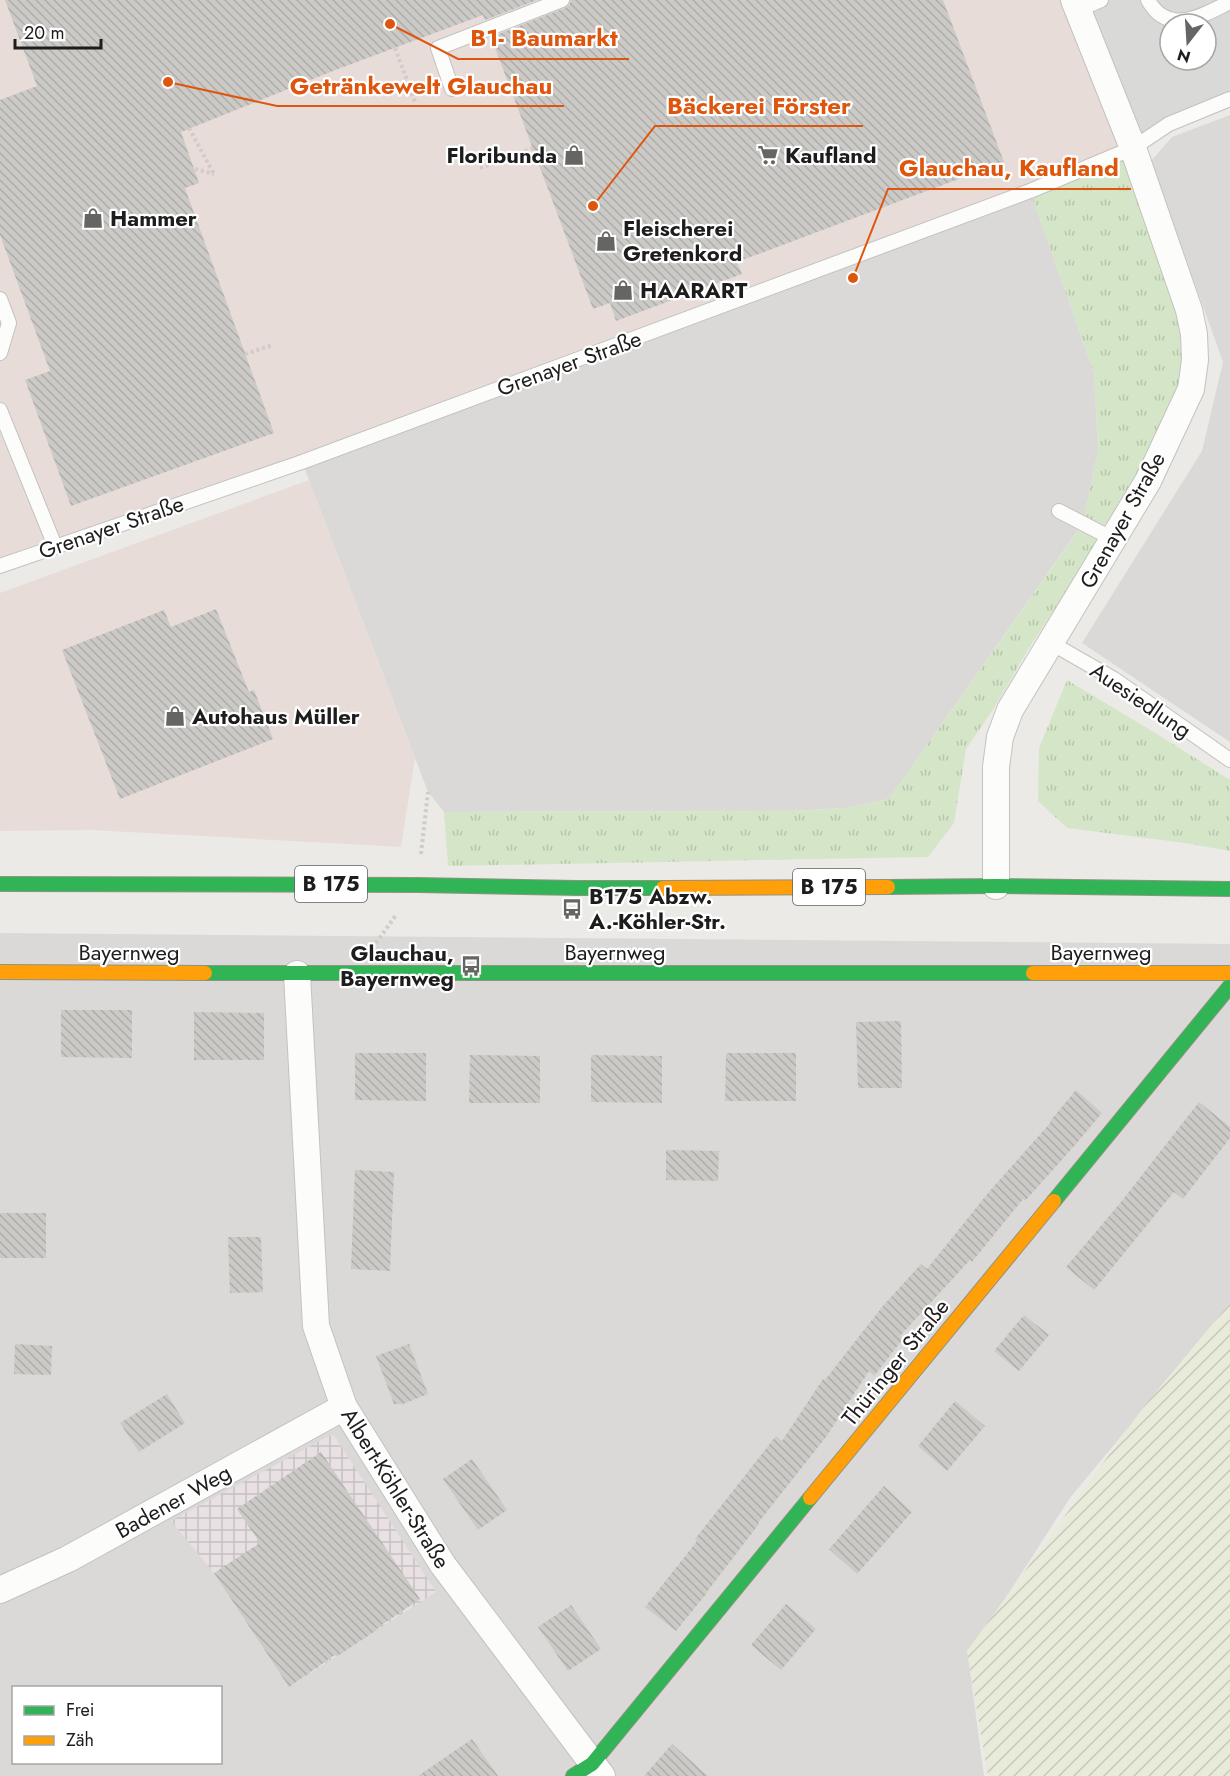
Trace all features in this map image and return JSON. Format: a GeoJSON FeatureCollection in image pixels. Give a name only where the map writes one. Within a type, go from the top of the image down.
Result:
{"type":"FeatureCollection","features":[{"type":"Feature","properties":{"kind":"street","name":"Grenayer Straße"},"geometry":{"type":"LineString","coordinates":[[996,886],[996,767],[1000,737],[1010,710],[1148,481],[1191,389],[1195,360],[1194,334],[1189,310],[1133,148],[1076,5]]}},
{"type":"Feature","properties":{"kind":"street","name":"B 175"},"geometry":{"type":"LineString","coordinates":[[0,885],[417,885],[577,888],[996,886],[1230,889]]}},
{"type":"Feature","properties":{"kind":"street","name":"Bayernweg"},"geometry":{"type":"LineString","coordinates":[[0,972],[1230,973]]}},
{"type":"Feature","properties":{"kind":"street","name":"Albert-Köhler-Straße"},"geometry":{"type":"LineString","coordinates":[[297,974],[316,1326],[344,1407],[443,1564],[589,1772]]}},
{"type":"Feature","properties":{"kind":"street","name":"Thüringer Straße"},"geometry":{"type":"LineString","coordinates":[[589,1772],[1230,986]]}},
{"type":"Feature","properties":{"kind":"street","name":"Badener Weg"},"geometry":{"type":"LineString","coordinates":[[0,1590],[68,1559],[344,1407]]}},
{"type":"Feature","properties":{"kind":"lane"},"geometry":{"type":"LineString","coordinates":[[452,89],[438,48],[562,0]]}},
{"type":"Feature","properties":{"kind":"lane"},"geometry":{"type":"LineString","coordinates":[[1076,5],[1101,0]]}},
{"type":"Feature","properties":{"kind":"lane"},"geometry":{"type":"LineString","coordinates":[[1148,0],[1157,12],[1174,20],[1183,21],[1198,17],[1230,2]]}},
{"type":"Feature","properties":{"kind":"lane","name":"Grenayer Straße"},"geometry":{"type":"LineString","coordinates":[[0,566],[302,462],[1030,191],[1133,148],[1169,124],[1230,99]]}},
{"type":"Feature","properties":{"kind":"lane"},"geometry":{"type":"LineString","coordinates":[[0,299],[9,323],[0,353]]}},
{"type":"Feature","properties":{"kind":"lane"},"geometry":{"type":"LineString","coordinates":[[0,410],[55,546]]}},
{"type":"Feature","properties":{"kind":"lane"},"geometry":{"type":"LineString","coordinates":[[1059,511],[1113,539]]}},
{"type":"Feature","properties":{"kind":"lane","name":"Auesiedlung"},"geometry":{"type":"LineString","coordinates":[[1051,643],[1114,679],[1230,760]]}},
{"type":"Feature","properties":{"kind":"path"},"geometry":{"type":"LineString","coordinates":[[395,48],[416,102]]}},
{"type":"Feature","properties":{"kind":"path"},"geometry":{"type":"LineString","coordinates":[[189,128],[214,174],[195,169]]}},
{"type":"Feature","properties":{"kind":"path"},"geometry":{"type":"LineString","coordinates":[[480,168],[533,148]]}},
{"type":"Feature","properties":{"kind":"path"},"geometry":{"type":"LineString","coordinates":[[246,354],[273,345]]}},
{"type":"Feature","properties":{"kind":"shaded area"},"geometry":{"type":"Polygon","coordinates":[[[0,0],[1074,0],[1133,148],[1030,191],[0,566],[0,0]]]}},
{"type":"Feature","properties":{"kind":"shaded area"},"geometry":{"type":"Polygon","coordinates":[[[1074,0],[1230,0],[1230,101],[1133,148],[1074,0]]]}},
{"type":"Feature","properties":{"kind":"shaded area"},"geometry":{"type":"Polygon","coordinates":[[[1230,115],[1230,742],[1082,643],[1202,451],[1223,362],[1151,161],[1172,137],[1230,115]]]}},
{"type":"Feature","properties":{"kind":"shaded area"},"geometry":{"type":"Polygon","coordinates":[[[1030,191],[1094,373],[1098,451],[1083,523],[889,799],[846,808],[791,811],[444,812],[428,792],[302,462],[1030,191]]]}},
{"type":"Feature","properties":{"kind":"shaded area"},"geometry":{"type":"Polygon","coordinates":[[[309,480],[415,758],[401,847],[92,830],[0,831],[0,593],[309,480]]]}},
{"type":"Feature","properties":{"kind":"shaded area"},"geometry":{"type":"Polygon","coordinates":[[[0,933],[1230,944],[1230,1305],[1070,1498],[968,1656],[984,1776],[0,1776],[0,933]]]}},
{"type":"Feature","properties":{"kind":"shaded area"},"geometry":{"type":"Polygon","coordinates":[[[333,1434],[436,1592],[289,1687],[214,1573],[171,1521],[333,1434]]]}},
{"type":"Feature","properties":{"kind":"green space"},"geometry":{"type":"Polygon","coordinates":[[[1133,148],[1195,360],[1113,539],[1083,523],[1098,451],[1094,373],[1030,191],[1133,148]]]}},
{"type":"Feature","properties":{"kind":"green space"},"geometry":{"type":"Polygon","coordinates":[[[1080,528],[1101,539],[966,749],[954,823],[928,857],[448,866],[444,812],[791,811],[846,808],[889,799],[1080,528]]]}},
{"type":"Feature","properties":{"kind":"green space"},"geometry":{"type":"Polygon","coordinates":[[[1067,680],[1230,780],[1230,851],[1067,828],[1038,801],[1039,748],[1067,680]]]}},
{"type":"Feature","properties":{"kind":"green space"},"geometry":{"type":"Polygon","coordinates":[[[1230,1303],[1230,1776],[988,1776],[967,1651],[1145,1405],[1230,1303]]]}},
{"type":"Feature","properties":{"kind":"building"},"geometry":{"type":"Polygon","coordinates":[[[5,0],[537,0],[485,20],[483,15],[338,69],[181,132],[199,183],[185,188],[274,433],[71,506],[25,380],[50,371],[0,235],[0,100],[37,86],[5,0]]]}},
{"type":"Feature","properties":{"kind":"building","name":"Kaufland"},"geometry":{"type":"Polygon","coordinates":[[[571,0],[943,0],[1004,162],[737,262],[742,274],[616,321],[610,303],[593,309],[491,37],[565,8],[571,0]]]}},
{"type":"Feature","properties":{"kind":"building","name":"Autohaus Müller"},"geometry":{"type":"Polygon","coordinates":[[[216,609],[249,692],[254,690],[273,739],[120,799],[62,650],[164,610],[171,627],[216,609]]]}},
{"type":"Feature","properties":{"kind":"building"},"geometry":{"type":"Polygon","coordinates":[[[61,1010],[132,1010],[132,1058],[61,1057],[61,1010]]]}},
{"type":"Feature","properties":{"kind":"building"},"geometry":{"type":"Polygon","coordinates":[[[194,1012],[264,1013],[264,1060],[194,1060],[194,1012]]]}},
{"type":"Feature","properties":{"kind":"building"},"geometry":{"type":"Polygon","coordinates":[[[901,1021],[902,1088],[858,1088],[856,1022],[901,1021]]]}},
{"type":"Feature","properties":{"kind":"building"},"geometry":{"type":"Polygon","coordinates":[[[355,1053],[426,1053],[426,1101],[355,1100],[355,1053]]]}},
{"type":"Feature","properties":{"kind":"building"},"geometry":{"type":"Polygon","coordinates":[[[726,1053],[796,1053],[796,1101],[725,1101],[726,1053]]]}},
{"type":"Feature","properties":{"kind":"building"},"geometry":{"type":"Polygon","coordinates":[[[470,1055],[540,1056],[540,1103],[469,1103],[470,1055]]]}},
{"type":"Feature","properties":{"kind":"building"},"geometry":{"type":"Polygon","coordinates":[[[591,1055],[662,1056],[662,1103],[591,1102],[591,1055]]]}},
{"type":"Feature","properties":{"kind":"building"},"geometry":{"type":"Polygon","coordinates":[[[1076,1090],[1102,1113],[1025,1201],[1023,1199],[972,1262],[970,1260],[900,1336],[903,1339],[874,1376],[869,1371],[826,1437],[676,1631],[645,1607],[776,1436],[782,1441],[823,1379],[825,1380],[882,1307],[921,1264],[927,1269],[1076,1090]]]}},
{"type":"Feature","properties":{"kind":"building"},"geometry":{"type":"Polygon","coordinates":[[[1199,1102],[1230,1127],[1230,1138],[1183,1199],[1174,1192],[1094,1290],[1066,1267],[1121,1202],[1199,1102]]]}},
{"type":"Feature","properties":{"kind":"building"},"geometry":{"type":"Polygon","coordinates":[[[666,1150],[719,1151],[718,1181],[666,1180],[666,1150]]]}},
{"type":"Feature","properties":{"kind":"building"},"geometry":{"type":"Polygon","coordinates":[[[355,1170],[394,1172],[390,1271],[351,1269],[355,1170]]]}},
{"type":"Feature","properties":{"kind":"building"},"geometry":{"type":"Polygon","coordinates":[[[0,1213],[46,1213],[46,1258],[0,1258],[0,1213]]]}},
{"type":"Feature","properties":{"kind":"building"},"geometry":{"type":"Polygon","coordinates":[[[228,1237],[261,1237],[263,1292],[230,1293],[228,1237]]]}},
{"type":"Feature","properties":{"kind":"building"},"geometry":{"type":"Polygon","coordinates":[[[1024,1315],[1049,1335],[1019,1371],[994,1351],[1024,1315]]]}},
{"type":"Feature","properties":{"kind":"building"},"geometry":{"type":"Polygon","coordinates":[[[15,1344],[52,1346],[51,1375],[14,1374],[15,1344]]]}},
{"type":"Feature","properties":{"kind":"building"},"geometry":{"type":"Polygon","coordinates":[[[409,1344],[428,1394],[403,1404],[394,1404],[376,1356],[409,1344]]]}},
{"type":"Feature","properties":{"kind":"building"},"geometry":{"type":"Polygon","coordinates":[[[167,1394],[185,1423],[139,1452],[120,1423],[167,1394]]]}},
{"type":"Feature","properties":{"kind":"building"},"geometry":{"type":"Polygon","coordinates":[[[955,1401],[985,1426],[947,1471],[918,1446],[955,1401]]]}},
{"type":"Feature","properties":{"kind":"building"},"geometry":{"type":"Polygon","coordinates":[[[321,1452],[420,1599],[289,1687],[214,1573],[260,1543],[237,1509],[321,1452]]]}},
{"type":"Feature","properties":{"kind":"building"},"geometry":{"type":"Polygon","coordinates":[[[472,1459],[507,1510],[478,1530],[443,1479],[472,1459]]]}},
{"type":"Feature","properties":{"kind":"building"},"geometry":{"type":"Polygon","coordinates":[[[884,1486],[912,1512],[857,1574],[829,1549],[884,1486]]]}},
{"type":"Feature","properties":{"kind":"building"},"geometry":{"type":"Polygon","coordinates":[[[786,1604],[816,1629],[781,1670],[751,1645],[786,1604]]]}},
{"type":"Feature","properties":{"kind":"building"},"geometry":{"type":"Polygon","coordinates":[[[571,1605],[601,1649],[568,1671],[538,1627],[571,1605]]]}},
{"type":"Feature","properties":{"kind":"building"},"geometry":{"type":"Polygon","coordinates":[[[472,1739],[498,1776],[418,1776],[453,1752],[472,1739]]]}},
{"type":"Feature","properties":{"kind":"building"},"geometry":{"type":"Polygon","coordinates":[[[672,1744],[708,1776],[644,1776],[672,1744]]]}},
{"type":"Feature","properties":{"kind":"traffic: fast"},"geometry":{"type":"LineString","coordinates":[[0,884],[663,888]]}},
{"type":"Feature","properties":{"kind":"traffic: fast"},"geometry":{"type":"LineString","coordinates":[[888,887],[1230,889]]}},
{"type":"Feature","properties":{"kind":"traffic: fast"},"geometry":{"type":"LineString","coordinates":[[205,973],[1033,973]]}},
{"type":"Feature","properties":{"kind":"traffic: fast"},"geometry":{"type":"LineString","coordinates":[[1054,1201],[1230,986]]}},
{"type":"Feature","properties":{"kind":"traffic: fast"},"geometry":{"type":"LineString","coordinates":[[573,1776],[592,1764],[810,1498]]}},
{"type":"Feature","properties":{"kind":"traffic: slow"},"geometry":{"type":"LineString","coordinates":[[663,888],[888,887]]}},
{"type":"Feature","properties":{"kind":"traffic: slow"},"geometry":{"type":"LineString","coordinates":[[0,972],[205,973]]}},
{"type":"Feature","properties":{"kind":"traffic: slow"},"geometry":{"type":"LineString","coordinates":[[1033,973],[1230,973]]}},
{"type":"Feature","properties":{"kind":"traffic: slow"},"geometry":{"type":"LineString","coordinates":[[810,1498],[1054,1201]]}},
{"type":"Feature","properties":{"kind":"place","name":"B1- Baumarkt"},"geometry":{"type":"Point","coordinates":[390,24]}},
{"type":"Feature","properties":{"kind":"place","name":"Getränkewelt Glauchau"},"geometry":{"type":"Point","coordinates":[168,82]}},
{"type":"Feature","properties":{"kind":"place","name":"Floribunda"},"geometry":{"type":"Point","coordinates":[574,155]}},
{"type":"Feature","properties":{"kind":"place","name":"Kaufland"},"geometry":{"type":"Point","coordinates":[768,155]}},
{"type":"Feature","properties":{"kind":"place","name":"Bäckerei Förster"},"geometry":{"type":"Point","coordinates":[593,206]}},
{"type":"Feature","properties":{"kind":"place","name":"Hammer"},"geometry":{"type":"Point","coordinates":[93,218]}},
{"type":"Feature","properties":{"kind":"place","name":"Fleischerei Gretenkord"},"geometry":{"type":"Point","coordinates":[606,241]}},
{"type":"Feature","properties":{"kind":"place","name":"Glauchau, Kaufland"},"geometry":{"type":"Point","coordinates":[853,278]}},
{"type":"Feature","properties":{"kind":"place","name":"HAARART"},"geometry":{"type":"Point","coordinates":[623,290]}},
{"type":"Feature","properties":{"kind":"place","name":"Autohaus Müller"},"geometry":{"type":"Point","coordinates":[175,716]}},
{"type":"Feature","properties":{"kind":"place","name":"B175 Abzw. A.-Köhler-Str."},"geometry":{"type":"Point","coordinates":[572,909]}},
{"type":"Feature","properties":{"kind":"place","name":"Glauchau, Bayernweg"},"geometry":{"type":"Point","coordinates":[471,966]}}]}
